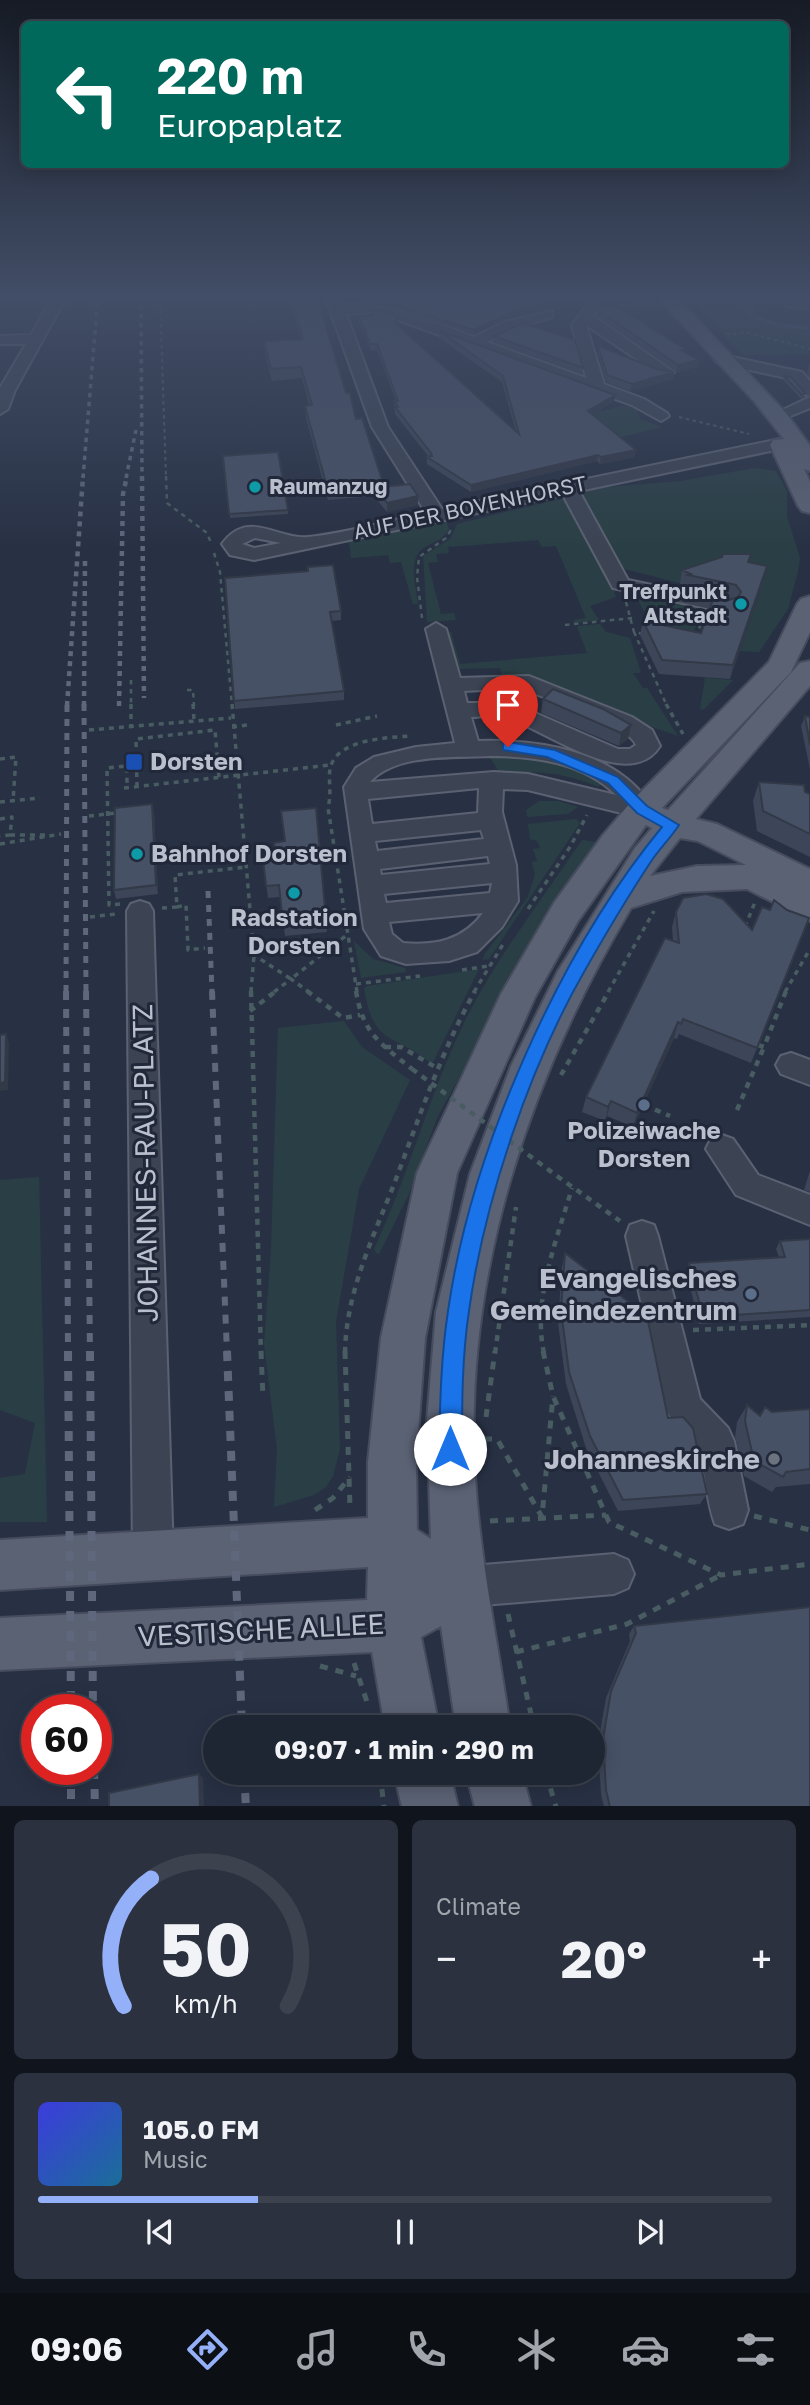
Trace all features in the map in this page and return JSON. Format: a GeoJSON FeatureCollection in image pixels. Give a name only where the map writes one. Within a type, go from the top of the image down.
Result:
{"type":"FeatureCollection","features":[{"type":"Feature","properties":{"kind":"main road"},"geometry":{"type":"LineString","coordinates":[[738,380],[765,417],[800,450]]}},
{"type":"Feature","properties":{"kind":"main road"},"geometry":{"type":"LineString","coordinates":[[743,380],[778,415],[800,450],[810,506]]}},
{"type":"Feature","properties":{"kind":"main road"},"geometry":{"type":"LineString","coordinates":[[481,1715],[460,1587],[450,1421],[458,1312],[467,1262],[490,1174],[530,1066],[575,971],[646,856],[657,817],[781,666],[810,604]]}},
{"type":"Feature","properties":{"kind":"main road"},"geometry":{"type":"LineString","coordinates":[[393,1715],[392,1462],[400,1364],[437,1173],[494,1044],[543,951],[614,843],[657,817],[809,675]]}},
{"type":"Feature","properties":{"kind":"main road"},"geometry":{"type":"LineString","coordinates":[[657,817],[694,849],[810,909]]}},
{"type":"Feature","properties":{"kind":"main road"},"geometry":{"type":"LineString","coordinates":[[657,817],[706,832],[810,883]]}},
{"type":"Feature","properties":{"kind":"main road"},"geometry":{"type":"LineString","coordinates":[[620,899],[668,881],[714,876],[748,877]]}},
{"type":"Feature","properties":{"kind":"main road"},"geometry":{"type":"LineString","coordinates":[[0,1565],[348,1542],[392,1543],[460,1587]]}},
{"type":"Feature","properties":{"kind":"main road","name":"VESTISCHE ALLEE"},"geometry":{"type":"LineString","coordinates":[[0,1644],[393,1625],[460,1587]]}},
{"type":"Feature","properties":{"kind":"main road"},"geometry":{"type":"LineString","coordinates":[[425,1785],[430,1806]]}},
{"type":"Feature","properties":{"kind":"main road"},"geometry":{"type":"LineString","coordinates":[[497,1785],[503,1806]]}},
{"type":"Feature","properties":{"kind":"street"},"geometry":{"type":"LineString","coordinates":[[363,380],[380,427],[441,513]]}},
{"type":"Feature","properties":{"kind":"street"},"geometry":{"type":"LineString","coordinates":[[579,380],[638,402],[661,416]]}},
{"type":"Feature","properties":{"kind":"street"},"geometry":{"type":"LineString","coordinates":[[595,380],[597,387]]}},
{"type":"Feature","properties":{"kind":"street"},"geometry":{"type":"LineString","coordinates":[[0,409],[4,388]]}},
{"type":"Feature","properties":{"kind":"street"},"geometry":{"type":"LineString","coordinates":[[778,415],[810,402]]}},
{"type":"Feature","properties":{"kind":"street","name":"AUF DER BOVENHORST"},"geometry":{"type":"LineString","coordinates":[[304,543],[568,486],[800,450]]}},
{"type":"Feature","properties":{"kind":"street"},"geometry":{"type":"LineString","coordinates":[[568,486],[620,584],[717,604]]}},
{"type":"Feature","properties":{"kind":"street"},"geometry":{"type":"LineString","coordinates":[[436,629],[469,750],[485,764],[497,853]]}},
{"type":"Feature","properties":{"kind":"street"},"geometry":{"type":"LineString","coordinates":[[452,684],[521,681],[631,726],[644,734],[648,746],[642,754],[628,758],[614,756],[504,708],[459,711]]}},
{"type":"Feature","properties":{"kind":"street"},"geometry":{"type":"LineString","coordinates":[[508,747],[558,756],[613,780],[657,817],[548,786],[497,853],[466,947],[446,951],[402,953],[367,867],[360,778],[381,762],[508,747]]}},
{"type":"Feature","properties":{"kind":"street"},"geometry":{"type":"LineString","coordinates":[[367,867],[497,853]]}},
{"type":"Feature","properties":{"kind":"street"},"geometry":{"type":"LineString","coordinates":[[367,867],[497,853]]}},
{"type":"Feature","properties":{"kind":"street"},"geometry":{"type":"LineString","coordinates":[[367,867],[497,853]]}},
{"type":"Feature","properties":{"kind":"street"},"geometry":{"type":"LineString","coordinates":[[367,867],[497,853]]}},
{"type":"Feature","properties":{"kind":"street","name":"JOHANNES-RAU-PLATZ"},"geometry":{"type":"LineString","coordinates":[[153,1555],[158,909]]}},
{"type":"Feature","properties":{"kind":"street"},"geometry":{"type":"LineString","coordinates":[[722,1149],[747,1185],[810,1210]]}},
{"type":"Feature","properties":{"kind":"street"},"geometry":{"type":"LineString","coordinates":[[642,1236],[684,1409],[715,1441],[729,1510]]}},
{"type":"Feature","properties":{"kind":"street"},"geometry":{"type":"LineString","coordinates":[[460,1587],[614,1574]]}},
{"type":"Feature","properties":{"kind":"path"},"geometry":{"type":"LineString","coordinates":[[163,380],[167,503],[207,533],[217,561],[254,955],[250,1011],[263,1398]]}},
{"type":"Feature","properties":{"kind":"path"},"geometry":{"type":"LineString","coordinates":[[661,416],[692,418],[747,434],[755,433]]}},
{"type":"Feature","properties":{"kind":"path"},"geometry":{"type":"LineString","coordinates":[[436,629],[423,623],[417,561],[425,550],[451,533],[452,523],[441,513]]}},
{"type":"Feature","properties":{"kind":"path"},"geometry":{"type":"LineString","coordinates":[[620,584],[634,632],[653,680],[684,736]]}},
{"type":"Feature","properties":{"kind":"path"},"geometry":{"type":"LineString","coordinates":[[693,646],[717,604]]}},
{"type":"Feature","properties":{"kind":"path"},"geometry":{"type":"LineString","coordinates":[[565,625],[632,618]]}},
{"type":"Feature","properties":{"kind":"path"},"geometry":{"type":"LineString","coordinates":[[634,632],[654,636]]}},
{"type":"Feature","properties":{"kind":"path"},"geometry":{"type":"LineString","coordinates":[[131,680],[131,727]]}},
{"type":"Feature","properties":{"kind":"path"},"geometry":{"type":"LineString","coordinates":[[187,690],[192,690],[194,721]]}},
{"type":"Feature","properties":{"kind":"path"},"geometry":{"type":"LineString","coordinates":[[337,725],[377,716]]}},
{"type":"Feature","properties":{"kind":"path"},"geometry":{"type":"LineString","coordinates":[[89,730],[231,718]]}},
{"type":"Feature","properties":{"kind":"path"},"geometry":{"type":"LineString","coordinates":[[232,727],[247,725]]}},
{"type":"Feature","properties":{"kind":"path"},"geometry":{"type":"LineString","coordinates":[[137,787],[136,738],[215,730],[219,777]]}},
{"type":"Feature","properties":{"kind":"path"},"geometry":{"type":"LineString","coordinates":[[0,759],[16,757],[13,801]]}},
{"type":"Feature","properties":{"kind":"path"},"geometry":{"type":"LineString","coordinates":[[336,758],[331,765],[332,823],[360,1015],[372,1037],[572,1188],[642,1236]]}},
{"type":"Feature","properties":{"kind":"path"},"geometry":{"type":"LineString","coordinates":[[205,948],[188,950],[186,905],[158,909],[140,901],[109,905],[107,768],[127,766],[125,788],[331,765]]}},
{"type":"Feature","properties":{"kind":"path"},"geometry":{"type":"LineString","coordinates":[[0,802],[40,798]]}},
{"type":"Feature","properties":{"kind":"path"},"geometry":{"type":"LineString","coordinates":[[89,816],[126,812]]}},
{"type":"Feature","properties":{"kind":"path"},"geometry":{"type":"LineString","coordinates":[[0,818],[12,817],[10,835]]}},
{"type":"Feature","properties":{"kind":"path"},"geometry":{"type":"LineString","coordinates":[[0,844],[61,834]]}},
{"type":"Feature","properties":{"kind":"path"},"geometry":{"type":"LineString","coordinates":[[0,836],[51,835]]}},
{"type":"Feature","properties":{"kind":"path"},"geometry":{"type":"LineString","coordinates":[[158,909],[175,875],[246,867]]}},
{"type":"Feature","properties":{"kind":"path"},"geometry":{"type":"LineString","coordinates":[[560,1076],[588,1034],[644,927],[654,911],[663,905]]}},
{"type":"Feature","properties":{"kind":"path"},"geometry":{"type":"LineString","coordinates":[[742,935],[751,910]]}},
{"type":"Feature","properties":{"kind":"path"},"geometry":{"type":"LineString","coordinates":[[250,1011],[348,934]]}},
{"type":"Feature","properties":{"kind":"path"},"geometry":{"type":"LineString","coordinates":[[737,1110],[785,993],[810,949]]}},
{"type":"Feature","properties":{"kind":"path"},"geometry":{"type":"LineString","coordinates":[[254,955],[342,1018],[360,1015]]}},
{"type":"Feature","properties":{"kind":"path"},"geometry":{"type":"LineString","coordinates":[[383,1047],[401,1046],[437,1068]]}},
{"type":"Feature","properties":{"kind":"path"},"geometry":{"type":"LineString","coordinates":[[644,1105],[670,1116]]}},
{"type":"Feature","properties":{"kind":"path"},"geometry":{"type":"LineString","coordinates":[[525,1163],[530,1141]]}},
{"type":"Feature","properties":{"kind":"path"},"geometry":{"type":"LineString","coordinates":[[572,1188],[552,1258],[538,1328],[553,1396],[609,1522],[721,1574]]}},
{"type":"Feature","properties":{"kind":"path"},"geometry":{"type":"LineString","coordinates":[[518,1198],[484,1439],[497,1438],[542,1517]]}},
{"type":"Feature","properties":{"kind":"path"},"geometry":{"type":"LineString","coordinates":[[666,1331],[810,1325]]}},
{"type":"Feature","properties":{"kind":"path"},"geometry":{"type":"LineString","coordinates":[[542,1517],[553,1396]]}},
{"type":"Feature","properties":{"kind":"path"},"geometry":{"type":"LineString","coordinates":[[729,1510],[810,1530]]}},
{"type":"Feature","properties":{"kind":"path"},"geometry":{"type":"LineString","coordinates":[[484,1522],[606,1515]]}},
{"type":"Feature","properties":{"kind":"path"},"geometry":{"type":"LineString","coordinates":[[516,1652],[627,1624],[721,1574],[810,1564]]}},
{"type":"Feature","properties":{"kind":"path"},"geometry":{"type":"LineString","coordinates":[[356,1676],[387,1715]]}},
{"type":"Feature","properties":{"kind":"path"},"geometry":{"type":"LineString","coordinates":[[381,1785],[384,1806]]}},
{"type":"Feature","properties":{"kind":"path"},"geometry":{"type":"LineString","coordinates":[[550,1785],[556,1806]]}},
{"type":"Feature","properties":{"kind":"green space"},"geometry":{"type":"Polygon","coordinates":[[[628,405],[636,407],[640,419],[662,427],[618,438],[588,414],[628,405]]]}},
{"type":"Feature","properties":{"kind":"green space"},"geometry":{"type":"Polygon","coordinates":[[[755,468],[776,471],[787,491],[787,516],[800,558],[788,609],[759,652],[740,651],[760,593],[757,588],[764,580],[745,576],[679,583],[617,567],[581,498],[587,490],[597,488],[680,481],[755,468]]]}},
{"type":"Feature","properties":{"kind":"green space"},"geometry":{"type":"Polygon","coordinates":[[[568,497],[609,575],[616,597],[590,606],[599,620],[575,623],[574,620],[586,618],[556,546],[542,547],[538,540],[448,547],[449,553],[436,554],[438,562],[428,563],[441,614],[454,613],[456,620],[427,622],[423,556],[450,539],[457,524],[568,497]]]}},
{"type":"Feature","properties":{"kind":"green space"},"geometry":{"type":"Polygon","coordinates":[[[445,517],[449,529],[447,532],[416,557],[414,572],[418,604],[413,604],[401,562],[390,563],[388,555],[351,558],[349,543],[355,537],[445,517]]]}},
{"type":"Feature","properties":{"kind":"green space"},"geometry":{"type":"Polygon","coordinates":[[[633,591],[704,605],[689,644],[658,636],[633,591]]]}},
{"type":"Feature","properties":{"kind":"green space"},"geometry":{"type":"Polygon","coordinates":[[[600,624],[606,632],[630,638],[641,673],[633,673],[643,688],[647,688],[678,736],[601,709],[523,675],[502,675],[500,668],[455,669],[445,632],[451,632],[460,664],[587,653],[577,626],[600,624]]]}},
{"type":"Feature","properties":{"kind":"green space"},"geometry":{"type":"Polygon","coordinates":[[[705,678],[733,680],[703,710],[700,709],[705,678]]]}},
{"type":"Feature","properties":{"kind":"green space"},"geometry":{"type":"Polygon","coordinates":[[[488,754],[548,759],[603,783],[598,787],[562,775],[538,772],[501,775],[488,754]]]}},
{"type":"Feature","properties":{"kind":"green space"},"geometry":{"type":"Polygon","coordinates":[[[539,801],[558,801],[578,807],[568,814],[527,817],[526,810],[539,801]]]}},
{"type":"Feature","properties":{"kind":"green space"},"geometry":{"type":"Polygon","coordinates":[[[576,819],[580,823],[489,959],[483,960],[528,897],[535,874],[532,862],[537,861],[533,849],[540,848],[537,841],[530,839],[528,824],[576,819]]]}},
{"type":"Feature","properties":{"kind":"green space"},"geometry":{"type":"Polygon","coordinates":[[[582,840],[595,842],[596,848],[516,974],[437,1118],[409,1194],[379,1254],[376,1253],[374,1249],[399,1191],[442,1073],[468,1015],[508,948],[582,840]]]}},
{"type":"Feature","properties":{"kind":"green space"},"geometry":{"type":"Polygon","coordinates":[[[354,941],[373,959],[405,968],[406,972],[361,978],[354,941]]]}},
{"type":"Feature","properties":{"kind":"green space"},"geometry":{"type":"Polygon","coordinates":[[[479,969],[432,1064],[387,1036],[373,1021],[364,988],[367,986],[479,969]]]}},
{"type":"Feature","properties":{"kind":"green space"},"geometry":{"type":"Polygon","coordinates":[[[344,1021],[362,1047],[410,1080],[359,1189],[336,1321],[340,1449],[333,1476],[326,1487],[314,1495],[274,1507],[277,1449],[264,1344],[271,1249],[278,1028],[344,1021]]]}},
{"type":"Feature","properties":{"kind":"green space"},"geometry":{"type":"Polygon","coordinates":[[[39,1177],[47,1522],[0,1522],[0,1478],[25,1474],[35,1423],[0,1410],[0,1180],[39,1177]]]}},
{"type":"Feature","properties":{"kind":"building"},"geometry":{"type":"Polygon","coordinates":[[[305,380],[342,380],[346,393],[350,393],[356,419],[362,418],[383,483],[327,487],[305,406],[312,405],[305,380]]]}},
{"type":"Feature","properties":{"kind":"building"},"geometry":{"type":"Polygon","coordinates":[[[390,380],[459,380],[519,434],[504,380],[575,380],[615,395],[588,411],[636,450],[601,457],[598,455],[471,485],[427,457],[432,456],[431,453],[395,407],[398,407],[394,401],[398,401],[390,380]]]}},
{"type":"Feature","properties":{"kind":"building"},"geometry":{"type":"Polygon","coordinates":[[[622,380],[645,380],[632,384],[622,380]]]}},
{"type":"Feature","properties":{"kind":"building"},"geometry":{"type":"Polygon","coordinates":[[[788,380],[794,380],[805,393],[802,395],[788,380]]]}},
{"type":"Feature","properties":{"kind":"building","name":"Raumanzug"},"geometry":{"type":"Polygon","coordinates":[[[278,452],[288,510],[229,514],[223,456],[278,452]]]}},
{"type":"Feature","properties":{"kind":"building"},"geometry":{"type":"Polygon","coordinates":[[[410,484],[418,496],[387,503],[374,488],[410,484]]]}},
{"type":"Feature","properties":{"kind":"building"},"geometry":{"type":"Polygon","coordinates":[[[723,554],[751,554],[748,562],[767,566],[733,665],[662,660],[643,621],[701,633],[714,597],[729,600],[738,597],[741,592],[736,585],[688,575],[691,574],[682,570],[722,557],[723,554]]]}},
{"type":"Feature","properties":{"kind":"building"},"geometry":{"type":"Polygon","coordinates":[[[333,565],[341,611],[330,612],[344,691],[234,701],[225,578],[308,571],[308,567],[333,565]]]}},
{"type":"Feature","properties":{"kind":"building"},"geometry":{"type":"Polygon","coordinates":[[[553,689],[603,709],[631,725],[621,733],[543,699],[553,689]]]}},
{"type":"Feature","properties":{"kind":"building"},"geometry":{"type":"Polygon","coordinates":[[[805,716],[810,717],[810,745],[805,716]]]}},
{"type":"Feature","properties":{"kind":"building"},"geometry":{"type":"Polygon","coordinates":[[[759,782],[804,785],[805,792],[810,794],[810,834],[763,811],[759,782]]]}},
{"type":"Feature","properties":{"kind":"building","name":"Bahnhof Dorsten"},"geometry":{"type":"Polygon","coordinates":[[[152,804],[156,885],[114,890],[115,808],[152,804]]]}},
{"type":"Feature","properties":{"kind":"building","name":"Radstation Dorsten"},"geometry":{"type":"Polygon","coordinates":[[[316,808],[326,920],[283,924],[279,885],[266,886],[263,859],[276,858],[274,843],[285,841],[281,811],[316,808]]]}},
{"type":"Feature","properties":{"kind":"building"},"geometry":{"type":"Polygon","coordinates":[[[706,894],[723,899],[752,930],[762,907],[770,910],[774,900],[787,910],[809,918],[757,1048],[683,1019],[681,1024],[678,1022],[637,1113],[611,1101],[608,1107],[586,1097],[665,938],[679,943],[676,912],[683,898],[706,894]]]}},
{"type":"Feature","properties":{"kind":"building"},"geometry":{"type":"Polygon","coordinates":[[[6,1034],[5,1082],[0,1083],[0,1035],[6,1034]]]}},
{"type":"Feature","properties":{"kind":"building","name":"Evangelisches Gemeindezentrum"},"geometry":{"type":"Polygon","coordinates":[[[810,1239],[810,1310],[703,1317],[689,1263],[785,1257],[780,1241],[810,1239]]]}},
{"type":"Feature","properties":{"kind":"building"},"geometry":{"type":"Polygon","coordinates":[[[565,1253],[647,1316],[668,1418],[683,1417],[693,1428],[707,1494],[623,1500],[590,1436],[569,1372],[561,1310],[565,1253]]]}},
{"type":"Feature","properties":{"kind":"building","name":"Johanneskirche"},"geometry":{"type":"Polygon","coordinates":[[[747,1405],[760,1416],[765,1407],[772,1412],[810,1409],[810,1469],[786,1472],[783,1477],[754,1461],[745,1421],[747,1405]]]}},
{"type":"Feature","properties":{"kind":"building"},"geometry":{"type":"Polygon","coordinates":[[[810,1607],[810,1806],[610,1806],[606,1790],[605,1727],[611,1691],[636,1633],[634,1626],[810,1607]]]}},
{"type":"Feature","properties":{"kind":"building"},"geometry":{"type":"Polygon","coordinates":[[[199,1774],[200,1806],[109,1806],[109,1793],[199,1774]]]}},
{"type":"Feature","properties":{"kind":"railway"},"geometry":{"type":"LineString","coordinates":[[83,478],[91,380]]}},
{"type":"Feature","properties":{"kind":"railway"},"geometry":{"type":"LineString","coordinates":[[141,380],[142,478]]}},
{"type":"Feature","properties":{"kind":"railway"},"geometry":{"type":"LineString","coordinates":[[126,478],[136,430]]}},
{"type":"Feature","properties":{"kind":"railway"},"geometry":{"type":"LineString","coordinates":[[67,706],[83,476]]}},
{"type":"Feature","properties":{"kind":"railway"},"geometry":{"type":"LineString","coordinates":[[119,706],[123,494],[127,476]]}},
{"type":"Feature","properties":{"kind":"railway"},"geometry":{"type":"LineString","coordinates":[[142,476],[144,698]]}},
{"type":"Feature","properties":{"kind":"railway"},"geometry":{"type":"LineString","coordinates":[[84,705],[85,561]]}},
{"type":"Feature","properties":{"kind":"railway"},"geometry":{"type":"LineString","coordinates":[[66,991],[67,704]]}},
{"type":"Feature","properties":{"kind":"railway"},"geometry":{"type":"LineString","coordinates":[[84,705],[86,992]]}},
{"type":"Feature","properties":{"kind":"railway"},"geometry":{"type":"LineString","coordinates":[[208,891],[212,992]]}},
{"type":"Feature","properties":{"kind":"railway"},"geometry":{"type":"LineString","coordinates":[[66,991],[68,1353]]}},
{"type":"Feature","properties":{"kind":"railway"},"geometry":{"type":"LineString","coordinates":[[86,991],[90,1353]]}},
{"type":"Feature","properties":{"kind":"railway"},"geometry":{"type":"LineString","coordinates":[[212,991],[227,1353]]}},
{"type":"Feature","properties":{"kind":"railway"},"geometry":{"type":"LineString","coordinates":[[68,1351],[71,1694]]}},
{"type":"Feature","properties":{"kind":"railway"},"geometry":{"type":"LineString","coordinates":[[90,1351],[93,1694]]}},
{"type":"Feature","properties":{"kind":"railway"},"geometry":{"type":"LineString","coordinates":[[227,1351],[242,1715]]}},
{"type":"Feature","properties":{"kind":"railway"},"geometry":{"type":"LineString","coordinates":[[71,1785],[71,1806]]}},
{"type":"Feature","properties":{"kind":"railway"},"geometry":{"type":"LineString","coordinates":[[94,1785],[95,1806]]}},
{"type":"Feature","properties":{"kind":"railway"},"geometry":{"type":"LineString","coordinates":[[245,1785],[246,1806]]}},
{"type":"Feature","properties":{"kind":"place","name":"Raumanzug"},"geometry":{"type":"Point","coordinates":[255,487]}},
{"type":"Feature","properties":{"kind":"place","name":"Treffpunkt Altstadt"},"geometry":{"type":"Point","coordinates":[741,604]}},
{"type":"Feature","properties":{"kind":"place","name":"Dorsten"},"geometry":{"type":"Point","coordinates":[134,762]}},
{"type":"Feature","properties":{"kind":"place","name":"Bahnhof Dorsten"},"geometry":{"type":"Point","coordinates":[137,854]}},
{"type":"Feature","properties":{"kind":"place","name":"Radstation Dorsten"},"geometry":{"type":"Point","coordinates":[294,893]}},
{"type":"Feature","properties":{"kind":"place","name":"Polizeiwache Dorsten"},"geometry":{"type":"Point","coordinates":[644,1105]}},
{"type":"Feature","properties":{"kind":"place","name":"Evangelisches Gemeindezentrum"},"geometry":{"type":"Point","coordinates":[751,1294]}},
{"type":"Feature","properties":{"kind":"place","name":"Johanneskirche"},"geometry":{"type":"Point","coordinates":[774,1459]}},
{"type":"Feature","properties":{"kind":"route"},"geometry":{"type":"LineString","coordinates":[[450,1449],[452,1378],[458,1312],[467,1262],[490,1174],[530,1066],[575,971],[646,856],[671,825],[642,810],[613,780],[550,753],[508,747]]}}]}
